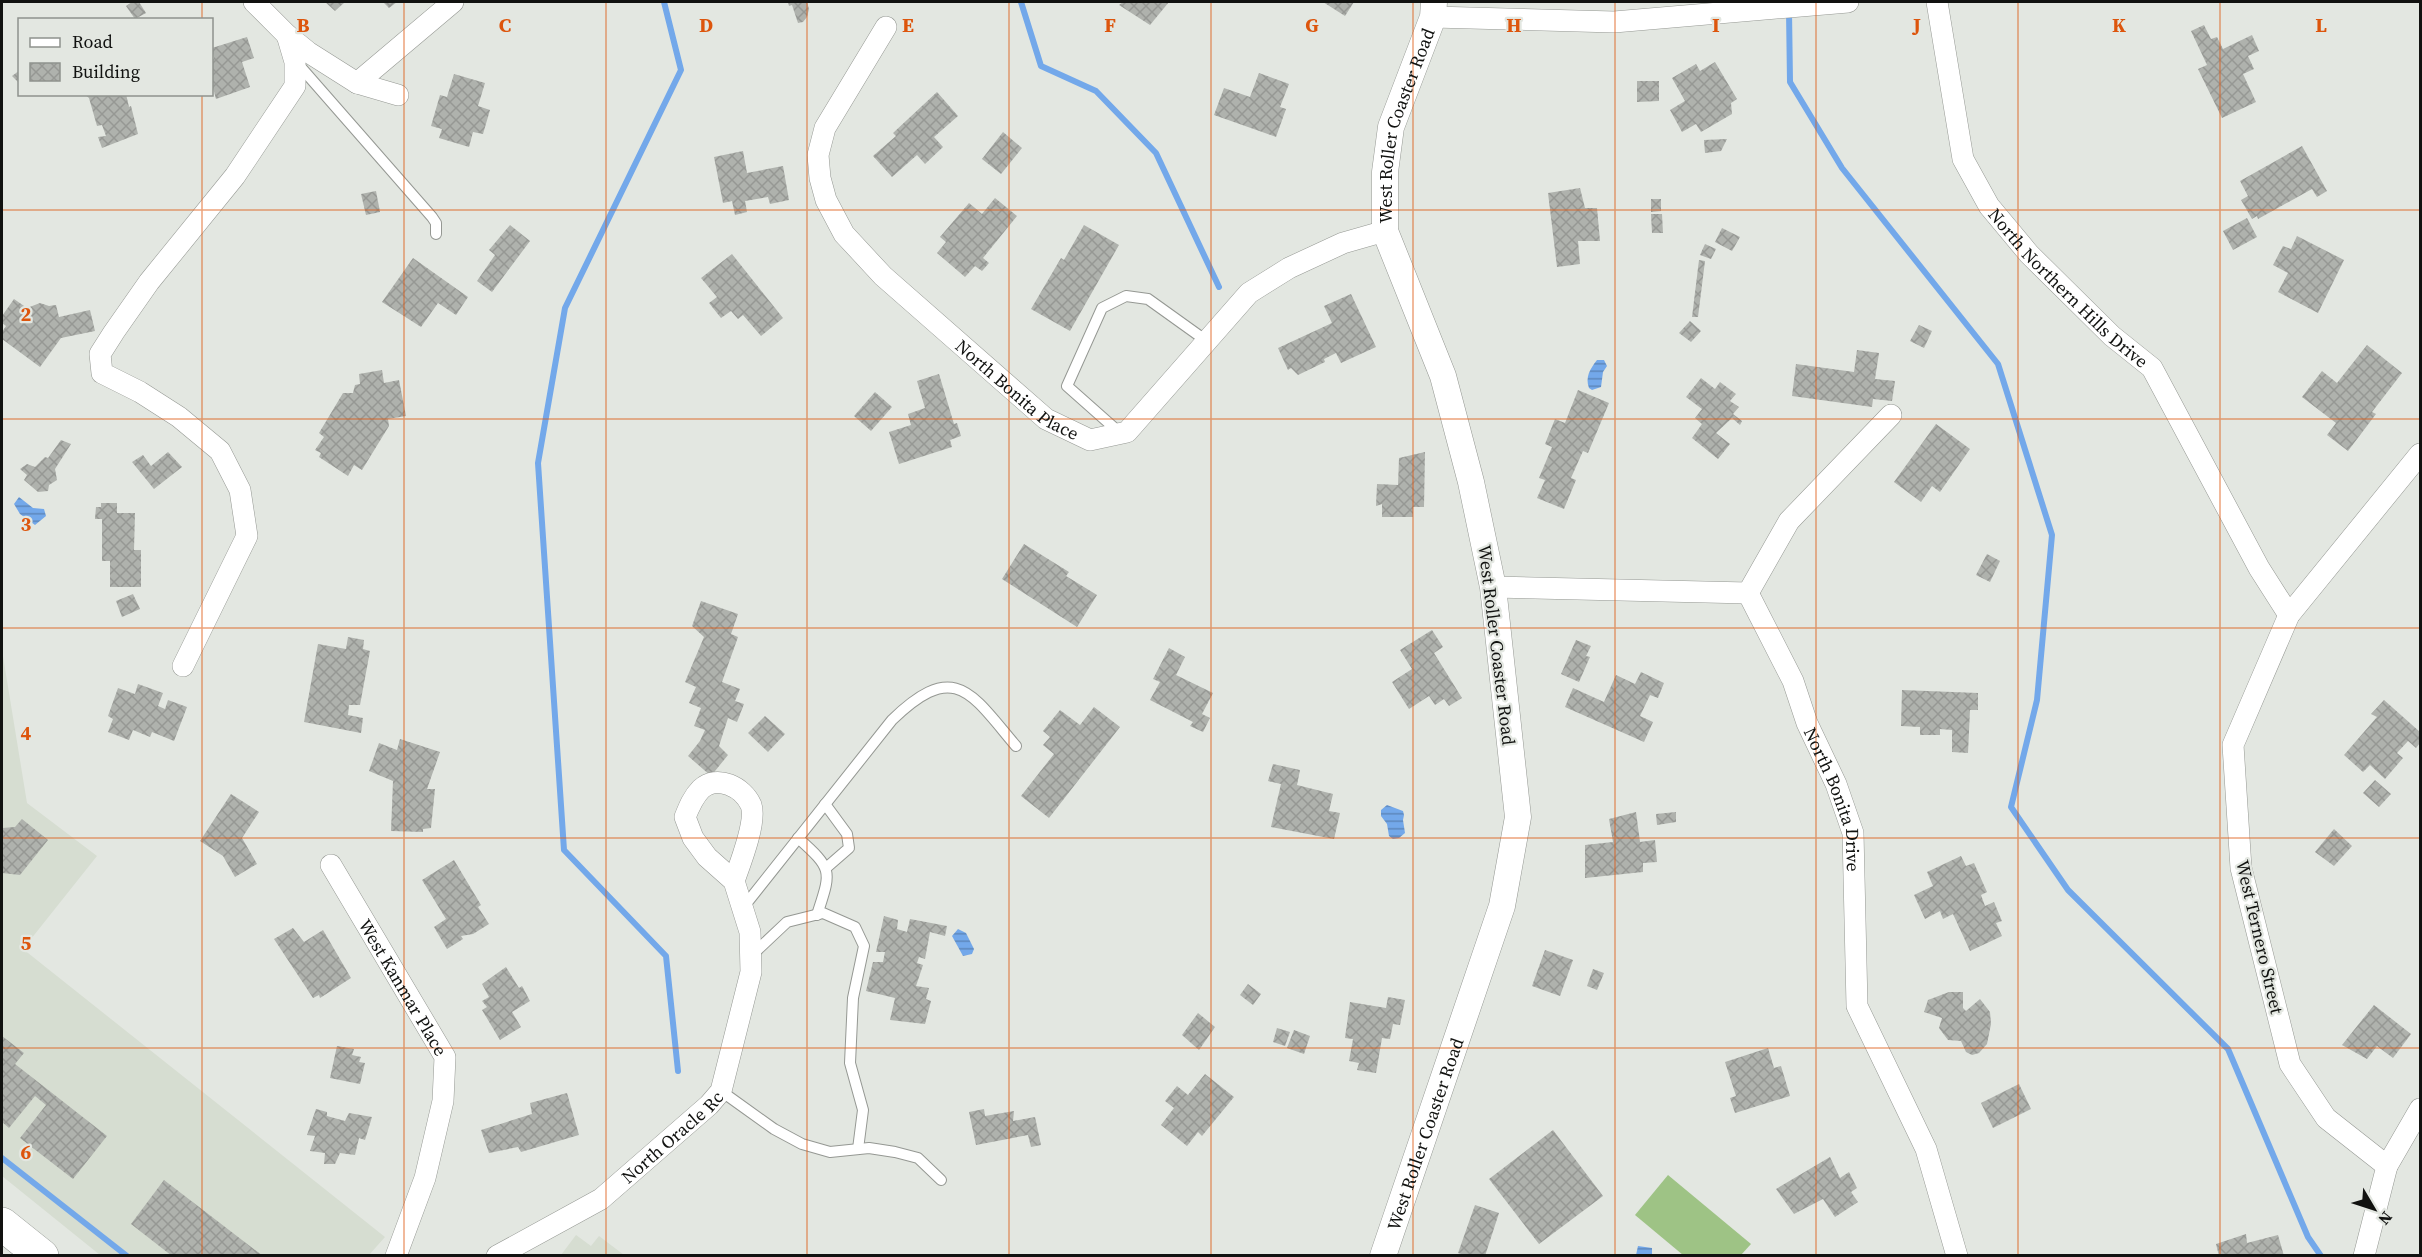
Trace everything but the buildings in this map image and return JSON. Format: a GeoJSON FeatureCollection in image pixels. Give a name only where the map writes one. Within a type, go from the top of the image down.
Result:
{"type":"FeatureCollection","features":[{"type":"Feature","properties":{"kind":"highway"},"geometry":{"type":"LineString","coordinates":[[2,1224],[42,1256]]}},
{"type":"Feature","properties":{"kind":"street"},"geometry":{"type":"LineString","coordinates":[[254,2],[308,52],[357,83],[398,95]]}},
{"type":"Feature","properties":{"kind":"street"},"geometry":{"type":"LineString","coordinates":[[357,83],[453,2]]}},
{"type":"Feature","properties":{"kind":"street"},"geometry":{"type":"LineString","coordinates":[[1434,9],[1614,22],[1760,5],[1848,2]]}},
{"type":"Feature","properties":{"kind":"street","name":"North Northern Hills Drive"},"geometry":{"type":"LineString","coordinates":[[1937,2],[1963,159],[1989,206],[2029,254],[2112,336],[2152,368],[2259,568],[2289,615]]}},
{"type":"Feature","properties":{"kind":"street","name":"West Roller Coaster Road"},"geometry":{"type":"LineString","coordinates":[[1383,1256],[1502,906],[1518,817],[1493,587],[1471,482],[1443,376],[1385,231],[1385,172],[1391,127],[1434,9]]}},
{"type":"Feature","properties":{"kind":"street","name":"North Bonita Place"},"geometry":{"type":"LineString","coordinates":[[886,27],[825,128],[818,154],[820,178],[826,200],[843,234],[884,276],[1047,419],[1090,441],[1127,432],[1249,293],[1288,268],[1343,243],[1385,231]]}},
{"type":"Feature","properties":{"kind":"street"},"geometry":{"type":"LineString","coordinates":[[183,666],[247,537],[240,490],[220,451],[180,417],[140,392],[102,373],[100,354],[149,282],[235,176],[295,86],[296,62],[287,35]]}},
{"type":"Feature","properties":{"kind":"street"},"geometry":{"type":"LineString","coordinates":[[1493,587],[1748,593],[1789,521],[1891,415]]}},
{"type":"Feature","properties":{"kind":"street","name":"West Ternero Street"},"geometry":{"type":"LineString","coordinates":[[2387,1166],[2326,1118],[2290,1064],[2241,868],[2234,745],[2289,615],[2421,454]]}},
{"type":"Feature","properties":{"kind":"street","name":"North Bonita Drive"},"geometry":{"type":"LineString","coordinates":[[1748,593],[1793,681],[1808,723],[1836,784],[1853,833],[1857,1006],[1926,1149],[1957,1256]]}},
{"type":"Feature","properties":{"kind":"street","name":"West Kanmar Place"},"geometry":{"type":"LineString","coordinates":[[331,865],[445,1057],[442,1101],[425,1178],[396,1256]]}},
{"type":"Feature","properties":{"kind":"street","name":"North Oracle Rc"},"geometry":{"type":"LineString","coordinates":[[497,1256],[601,1199],[709,1105],[722,1090],[751,972],[750,932],[734,881]]}},
{"type":"Feature","properties":{"kind":"street"},"geometry":{"type":"LineString","coordinates":[[2364,1256],[2387,1166],[2421,1109]]}},
{"type":"Feature","properties":{"kind":"lane"},"geometry":{"type":"LineString","coordinates":[[296,62],[432,217],[436,223],[436,234]]}},
{"type":"Feature","properties":{"kind":"lane"},"geometry":{"type":"LineString","coordinates":[[1120,433],[1067,386],[1102,308],[1126,296],[1148,298],[1208,342]]}},
{"type":"Feature","properties":{"kind":"lane"},"geometry":{"type":"LineString","coordinates":[[742,909],[892,720],[917,699],[945,687],[957,688],[975,698],[1016,746]]}},
{"type":"Feature","properties":{"kind":"lane"},"geometry":{"type":"LineString","coordinates":[[825,804],[847,834],[849,848],[825,868]]}},
{"type":"Feature","properties":{"kind":"lane"},"geometry":{"type":"LineString","coordinates":[[798,838],[823,860],[828,878],[818,915]]}},
{"type":"Feature","properties":{"kind":"lane"},"geometry":{"type":"LineString","coordinates":[[750,957],[787,922],[824,913],[855,927],[864,946],[853,998],[850,1063],[863,1110],[858,1149]]}},
{"type":"Feature","properties":{"kind":"lane"},"geometry":{"type":"LineString","coordinates":[[722,1090],[774,1129],[802,1144],[830,1152],[878,1149],[918,1158],[941,1180]]}},
{"type":"Feature","properties":{"kind":"shaded area"},"geometry":{"type":"Polygon","coordinates":[[[2,650],[27,803],[97,856],[23,949],[385,1237],[369,1255],[100,1255],[2,1176],[2,650]]]}},
{"type":"Feature","properties":{"kind":"shaded area"},"geometry":{"type":"Polygon","coordinates":[[[576,1235],[591,1246],[599,1236],[624,1255],[561,1255],[576,1235]]]}},
{"type":"Feature","properties":{"kind":"green space"},"geometry":{"type":"Polygon","coordinates":[[[1668,1175],[1751,1244],[1741,1255],[1683,1255],[1635,1215],[1668,1175]]]}},
{"type":"Feature","properties":{"kind":"water"},"geometry":{"type":"Polygon","coordinates":[[[1597,360],[1604,360],[1607,366],[1603,372],[1601,387],[1592,390],[1589,388],[1588,377],[1597,360]]]}},
{"type":"Feature","properties":{"kind":"water"},"geometry":{"type":"Polygon","coordinates":[[[19,497],[33,508],[44,509],[46,516],[35,525],[20,514],[14,504],[19,497]]]}},
{"type":"Feature","properties":{"kind":"water"},"geometry":{"type":"Polygon","coordinates":[[[1387,805],[1403,811],[1405,833],[1399,838],[1393,839],[1389,836],[1387,824],[1381,816],[1381,810],[1387,805]]]}},
{"type":"Feature","properties":{"kind":"water"},"geometry":{"type":"Polygon","coordinates":[[[958,929],[966,933],[974,949],[972,954],[963,956],[952,936],[958,929]]]}},
{"type":"Feature","properties":{"kind":"water"},"geometry":{"type":"Polygon","coordinates":[[[1638,1246],[1652,1248],[1652,1255],[1636,1255],[1638,1246]]]}},
{"type":"Feature","properties":{"kind":"waterway"},"geometry":{"type":"LineString","coordinates":[[664,2],[681,70],[565,308],[538,463],[564,850],[666,956],[678,1071]]}},
{"type":"Feature","properties":{"kind":"waterway"},"geometry":{"type":"LineString","coordinates":[[1021,2],[1041,66],[1096,91],[1156,153],[1219,287]]}},
{"type":"Feature","properties":{"kind":"waterway"},"geometry":{"type":"LineString","coordinates":[[1789,11],[1790,82],[1842,168],[1998,364],[2052,535],[2037,700],[2011,807],[2068,890],[2228,1049],[2308,1237],[2321,1256]]}},
{"type":"Feature","properties":{"kind":"waterway"},"geometry":{"type":"LineString","coordinates":[[2,1158],[127,1256]]}}]}
